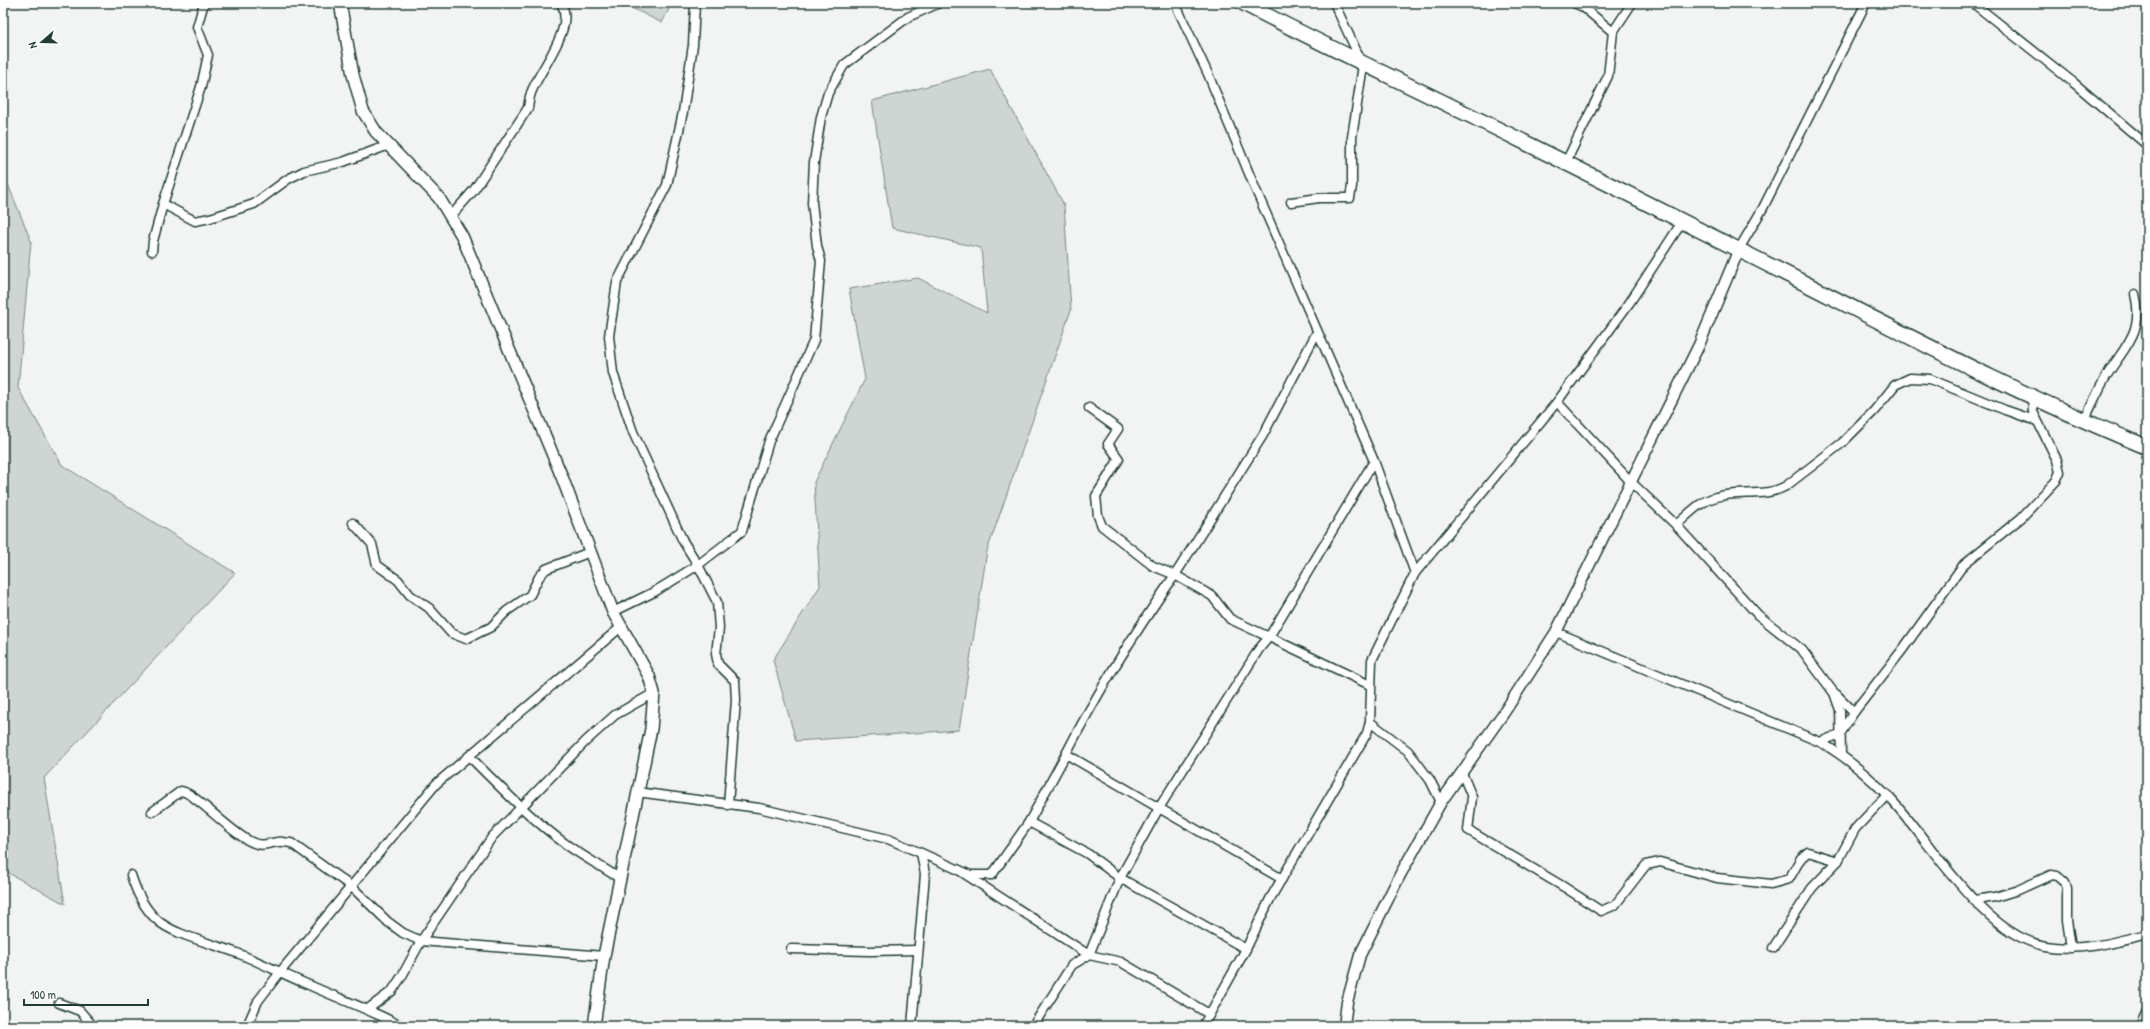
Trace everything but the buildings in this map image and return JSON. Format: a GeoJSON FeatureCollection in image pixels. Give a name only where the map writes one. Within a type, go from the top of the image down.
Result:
{"type":"FeatureCollection","features":[{"type":"Feature","properties":{"kind":"highway"},"geometry":{"type":"LineString","coordinates":[[1243,3],[1363,65],[1463,112],[1738,249],[1887,327],[2084,422],[2147,447]]}},
{"type":"Feature","properties":{"kind":"main road"},"geometry":{"type":"LineString","coordinates":[[340,3],[354,75],[363,111],[376,132],[439,198],[462,236],[562,477],[613,612],[649,676],[654,693],[651,729],[604,956],[594,1026]]}},
{"type":"Feature","properties":{"kind":"street"},"geometry":{"type":"LineString","coordinates":[[152,251],[153,241],[163,204],[199,94],[208,55],[197,27],[204,3]]}},
{"type":"Feature","properties":{"kind":"street"},"geometry":{"type":"LineString","coordinates":[[451,216],[474,190],[528,108],[531,92],[560,36],[563,24],[560,3]]}},
{"type":"Feature","properties":{"kind":"street"},"geometry":{"type":"LineString","coordinates":[[694,3],[693,45],[683,112],[669,179],[617,282],[609,336],[613,373],[633,432],[683,541],[698,565],[717,602],[719,628],[716,654],[718,664],[735,681],[736,700],[728,805]]}},
{"type":"Feature","properties":{"kind":"street"},"geometry":{"type":"LineString","coordinates":[[613,612],[677,579],[698,565],[742,531],[769,441],[814,340],[821,260],[817,246],[812,204],[814,162],[821,116],[828,93],[844,65],[908,17],[938,3]]}},
{"type":"Feature","properties":{"kind":"street"},"geometry":{"type":"LineString","coordinates":[[1174,3],[1208,74],[1317,332],[1374,461],[1415,573]]}},
{"type":"Feature","properties":{"kind":"street"},"geometry":{"type":"LineString","coordinates":[[1291,202],[1319,198],[1350,198],[1352,186],[1352,137],[1363,65],[1334,3]]}},
{"type":"Feature","properties":{"kind":"street"},"geometry":{"type":"LineString","coordinates":[[1574,3],[1583,6],[1613,32]]}},
{"type":"Feature","properties":{"kind":"street"},"geometry":{"type":"LineString","coordinates":[[1565,164],[1608,76],[1613,32],[1632,3]]}},
{"type":"Feature","properties":{"kind":"street"},"geometry":{"type":"LineString","coordinates":[[1344,1026],[1347,1002],[1360,955],[1400,875],[1441,802],[1556,632],[1699,345],[1738,249],[1763,208],[1866,3]]}},
{"type":"Feature","properties":{"kind":"street"},"geometry":{"type":"LineString","coordinates":[[1973,3],[2074,83],[2147,145]]}},
{"type":"Feature","properties":{"kind":"street"},"geometry":{"type":"LineString","coordinates":[[163,204],[195,221],[210,218],[254,204],[288,179],[304,171],[344,162],[389,145]]}},
{"type":"Feature","properties":{"kind":"street"},"geometry":{"type":"LineString","coordinates":[[1204,1026],[1209,1014],[1246,949],[1270,899],[1367,732],[1370,722],[1372,660],[1415,573],[1558,402],[1626,308],[1682,222]]}},
{"type":"Feature","properties":{"kind":"street"},"geometry":{"type":"LineString","coordinates":[[2084,422],[2109,372],[2120,358],[2131,338],[2138,315],[2135,294]]}},
{"type":"Feature","properties":{"kind":"street"},"geometry":{"type":"LineString","coordinates":[[637,792],[759,808],[888,839],[970,875],[992,875],[1029,822],[1109,675],[1144,619],[1175,575],[1263,435],[1317,332]]}},
{"type":"Feature","properties":{"kind":"street"},"geometry":{"type":"LineString","coordinates":[[1676,526],[1701,503],[1716,496],[1776,492],[1786,486],[1842,443],[1874,411],[1895,385],[1910,378],[1930,379],[2004,410],[2037,420]]}},
{"type":"Feature","properties":{"kind":"street"},"geometry":{"type":"LineString","coordinates":[[1820,742],[1840,734],[1854,712],[1964,564],[2021,518],[2056,481],[2060,472],[2057,460],[2033,412],[2032,396]]}},
{"type":"Feature","properties":{"kind":"street"},"geometry":{"type":"LineString","coordinates":[[1558,402],[1631,482],[1676,526],[1758,615],[1802,650],[1834,693],[1854,712]]}},
{"type":"Feature","properties":{"kind":"street"},"geometry":{"type":"LineString","coordinates":[[1089,408],[1118,429],[1108,444],[1119,459],[1096,496],[1098,516],[1102,526],[1153,566],[1175,575],[1212,596],[1230,619],[1370,685]]}},
{"type":"Feature","properties":{"kind":"street"},"geometry":{"type":"LineString","coordinates":[[1033,1026],[1072,966],[1089,955],[1120,878],[1159,808],[1259,649],[1269,637],[1374,461]]}},
{"type":"Feature","properties":{"kind":"street"},"geometry":{"type":"LineString","coordinates":[[353,523],[372,544],[377,565],[398,580],[410,595],[429,608],[451,633],[466,639],[491,627],[507,611],[530,595],[538,577],[546,569],[590,552]]}},
{"type":"Feature","properties":{"kind":"street"},"geometry":{"type":"LineString","coordinates":[[247,1026],[258,1001],[281,971],[436,784],[621,627]]}},
{"type":"Feature","properties":{"kind":"street"},"geometry":{"type":"LineString","coordinates":[[1556,632],[1820,742],[1841,754],[1886,795],[1974,900],[2004,928],[2027,941],[2046,946],[2071,948],[2099,945],[2147,934]]}},
{"type":"Feature","properties":{"kind":"street"},"geometry":{"type":"LineString","coordinates":[[368,1009],[392,991],[421,941],[492,837],[586,741],[615,715],[654,693]]}},
{"type":"Feature","properties":{"kind":"street"},"geometry":{"type":"LineString","coordinates":[[1834,693],[1840,710],[1841,754]]}},
{"type":"Feature","properties":{"kind":"street"},"geometry":{"type":"LineString","coordinates":[[1370,722],[1408,751],[1430,780],[1441,802]]}},
{"type":"Feature","properties":{"kind":"street"},"geometry":{"type":"LineString","coordinates":[[1066,754],[1282,879]]}},
{"type":"Feature","properties":{"kind":"street"},"geometry":{"type":"LineString","coordinates":[[469,756],[521,808],[567,846],[619,878]]}},
{"type":"Feature","properties":{"kind":"street"},"geometry":{"type":"LineString","coordinates":[[1462,773],[1472,797],[1468,830],[1564,887],[1601,911],[1615,905],[1646,865],[1660,862],[1717,878],[1771,884],[1789,879],[1801,858],[1808,852],[1838,861]]}},
{"type":"Feature","properties":{"kind":"street"},"geometry":{"type":"LineString","coordinates":[[152,812],[181,791],[185,792],[252,843],[261,845],[278,842],[291,843],[352,887],[388,922],[421,941],[604,956]]}},
{"type":"Feature","properties":{"kind":"street"},"geometry":{"type":"LineString","coordinates":[[1773,948],[1812,888],[1838,861],[1855,829],[1886,795]]}},
{"type":"Feature","properties":{"kind":"street"},"geometry":{"type":"LineString","coordinates":[[1029,822],[1088,854],[1120,878],[1246,949]]}},
{"type":"Feature","properties":{"kind":"street"},"geometry":{"type":"LineString","coordinates":[[912,1026],[924,874],[921,853]]}},
{"type":"Feature","properties":{"kind":"street"},"geometry":{"type":"LineString","coordinates":[[957,869],[1089,955],[1121,962],[1209,1014]]}},
{"type":"Feature","properties":{"kind":"street"},"geometry":{"type":"LineString","coordinates":[[130,875],[135,889],[144,904],[156,919],[172,931],[201,939],[281,971],[309,985],[368,1009],[401,1026]]}},
{"type":"Feature","properties":{"kind":"street"},"geometry":{"type":"LineString","coordinates":[[1974,900],[1995,897],[2018,890],[2051,875],[2057,876],[2065,883],[2067,888],[2067,920],[2071,948]]}},
{"type":"Feature","properties":{"kind":"street"},"geometry":{"type":"LineString","coordinates":[[790,949],[870,951],[918,950]]}},
{"type":"Feature","properties":{"kind":"street"},"geometry":{"type":"LineString","coordinates":[[59,1003],[80,1011],[93,1026]]}},
{"type":"Feature","properties":{"kind":"street"},"geometry":{"type":"LineString","coordinates":[[2140,1026],[2147,1012]]}},
{"type":"Feature","properties":{"kind":"shaded area"},"geometry":{"type":"Polygon","coordinates":[[[622,3],[672,3],[662,23],[622,3]]]}},
{"type":"Feature","properties":{"kind":"shaded area"},"geometry":{"type":"Polygon","coordinates":[[[990,69],[1064,205],[1071,310],[987,551],[959,730],[796,741],[773,660],[820,586],[814,482],[865,379],[849,289],[918,278],[987,313],[981,248],[892,228],[872,101],[990,69]]]}},
{"type":"Feature","properties":{"kind":"shaded area"},"geometry":{"type":"Polygon","coordinates":[[[3,172],[31,241],[18,388],[62,465],[235,573],[44,778],[65,904],[3,870],[3,172]]]}}]}
